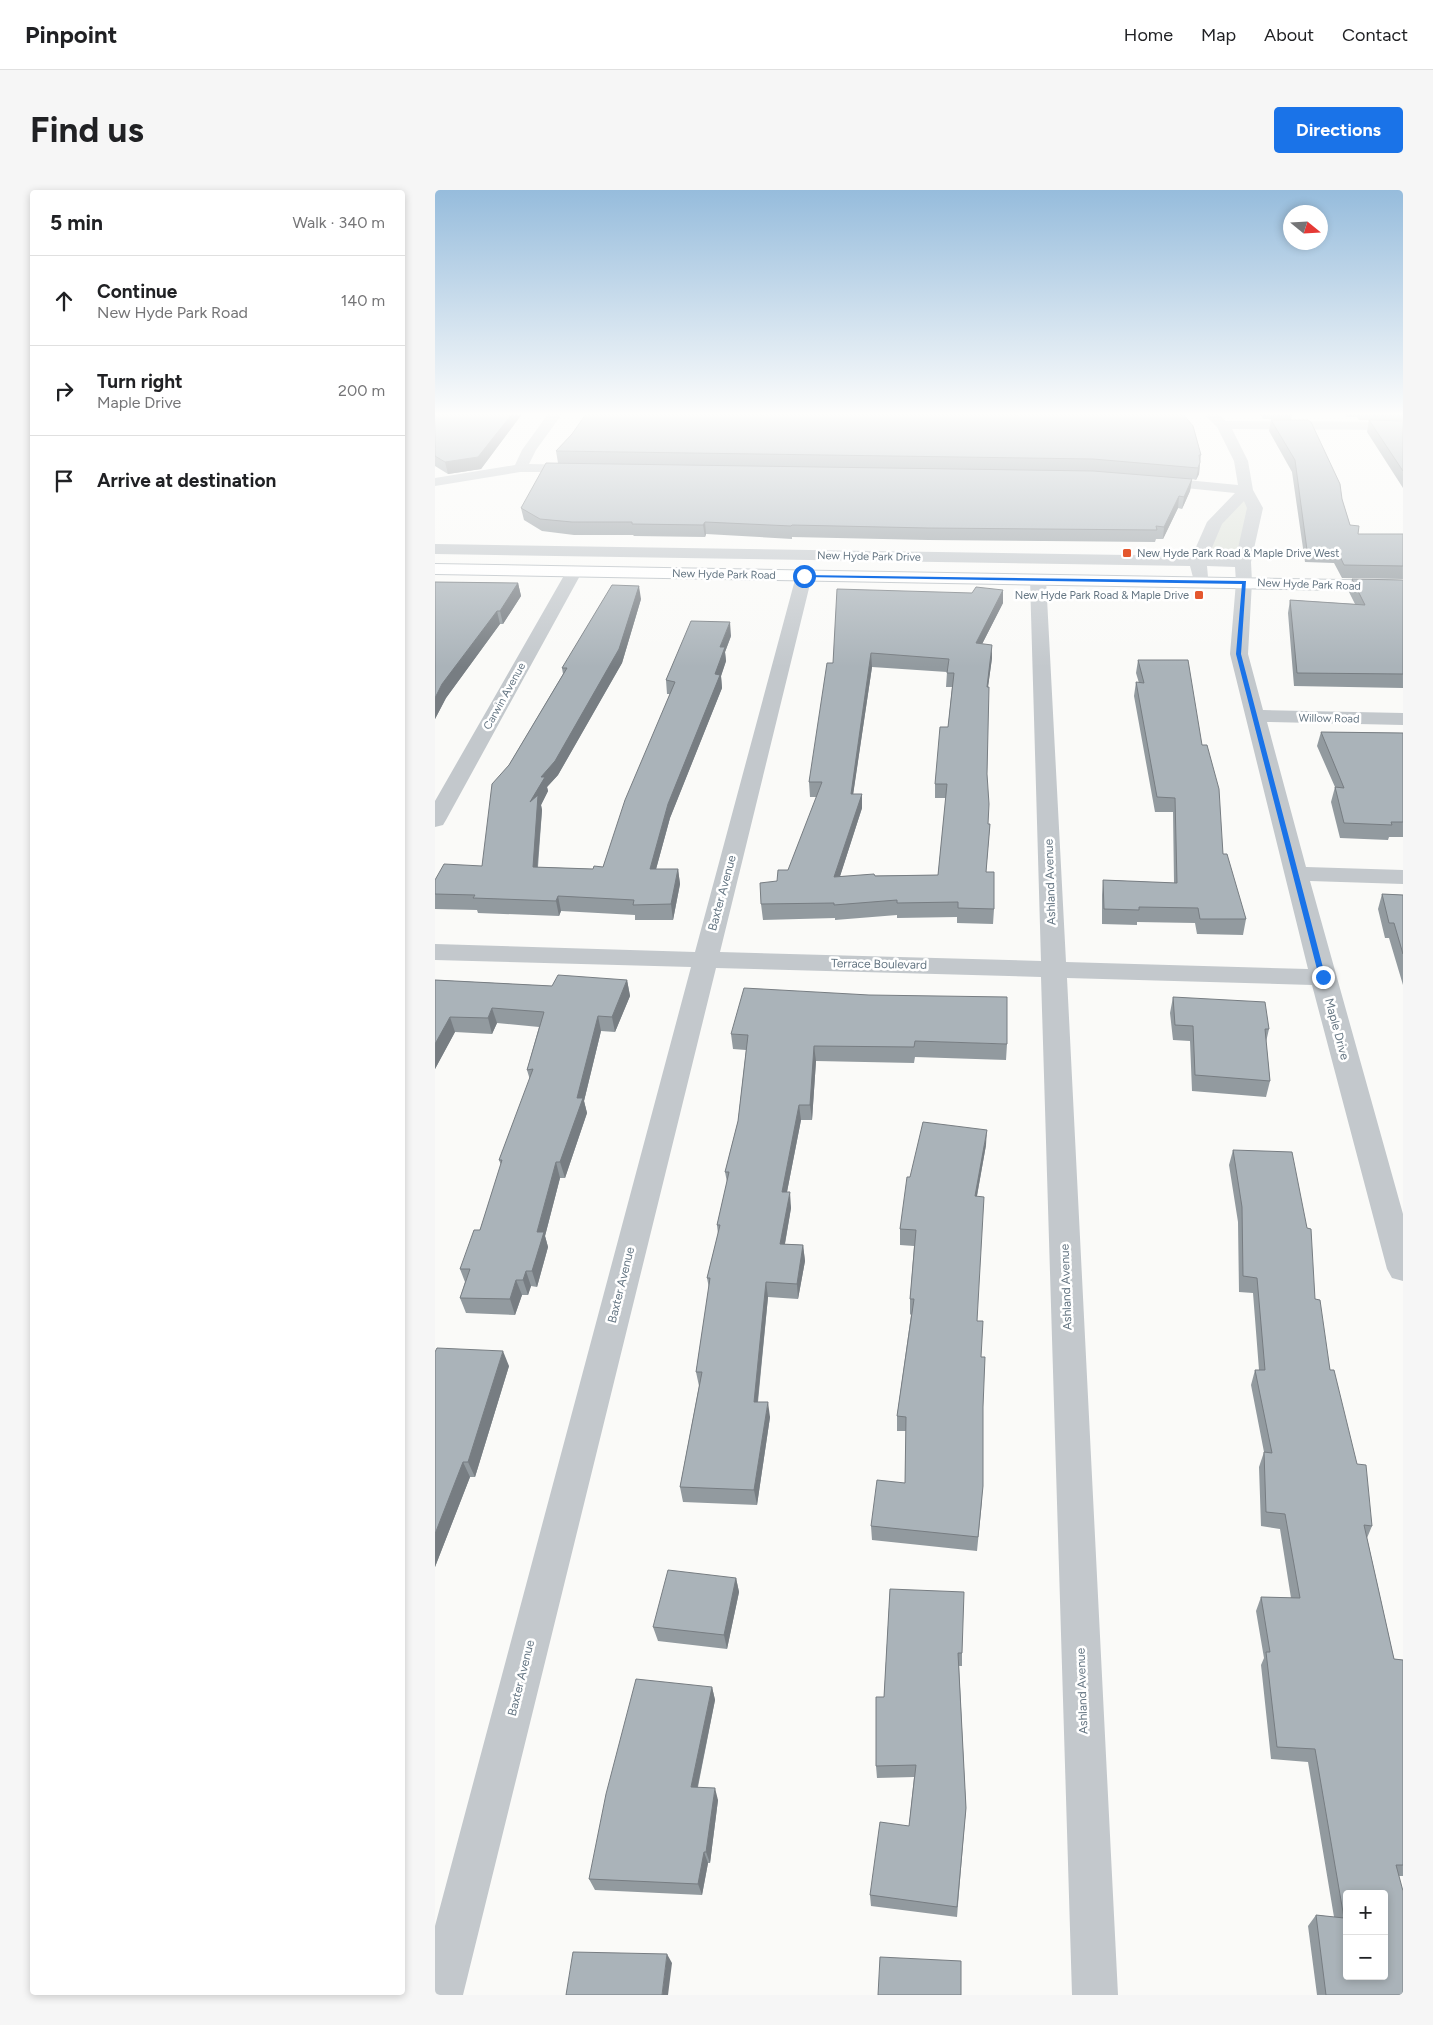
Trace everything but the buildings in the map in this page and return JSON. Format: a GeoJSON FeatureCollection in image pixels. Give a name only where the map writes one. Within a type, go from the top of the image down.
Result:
{"type":"FeatureCollection","features":[{"type":"Feature","properties":{"kind":"main road","name":"New Hyde Park Road"},"geometry":{"type":"LineString","coordinates":[[435,569],[1200,582],[1244,572],[1403,586]]}},
{"type":"Feature","properties":{"kind":"street"},"geometry":{"type":"LineString","coordinates":[[1200,582],[1198,561],[1215,522],[1238,498]]}},
{"type":"Feature","properties":{"kind":"street","name":"Maple Drive"},"geometry":{"type":"LineString","coordinates":[[1250,498],[1255,508],[1244,572],[1239,654],[1298,874],[1323,977],[1403,1269]]}},
{"type":"Feature","properties":{"kind":"street","name":"New Hyde Park Drive"},"geometry":{"type":"LineString","coordinates":[[435,549],[1198,561],[1244,572]]}},
{"type":"Feature","properties":{"kind":"street","name":"Carwin Avenue"},"geometry":{"type":"LineString","coordinates":[[435,820],[574,572]]}},
{"type":"Feature","properties":{"kind":"street","name":"Baxter Avenue"},"geometry":{"type":"LineString","coordinates":[[440,1995],[804,576]]}},
{"type":"Feature","properties":{"kind":"street","name":"Ashland Avenue"},"geometry":{"type":"LineString","coordinates":[[1038,579],[1095,1995]]}},
{"type":"Feature","properties":{"kind":"street","name":"Willow Road"},"geometry":{"type":"LineString","coordinates":[[1255,716],[1403,719]]}},
{"type":"Feature","properties":{"kind":"street"},"geometry":{"type":"LineString","coordinates":[[1298,874],[1403,877]]}},
{"type":"Feature","properties":{"kind":"street","name":"Terrace Boulevard"},"geometry":{"type":"LineString","coordinates":[[435,952],[1323,977]]}},
{"type":"Feature","properties":{"kind":"shaded area"},"geometry":{"type":"Polygon","coordinates":[[[1242,498],[1246,498],[1251,509],[1240,560],[1201,560],[1218,524],[1242,498]]]}},
{"type":"Feature","properties":{"kind":"place","name":"New Hyde Park Road & Maple Drive West"},"geometry":{"type":"Point","coordinates":[1127,553]}},
{"type":"Feature","properties":{"kind":"place","name":"New Hyde Park Road & Maple Drive"},"geometry":{"type":"Point","coordinates":[1199,595]}},
{"type":"Feature","properties":{"kind":"route"},"geometry":{"type":"LineString","coordinates":[[804,576],[1244,582],[1239,654],[1298,874],[1323,977]]}}]}
